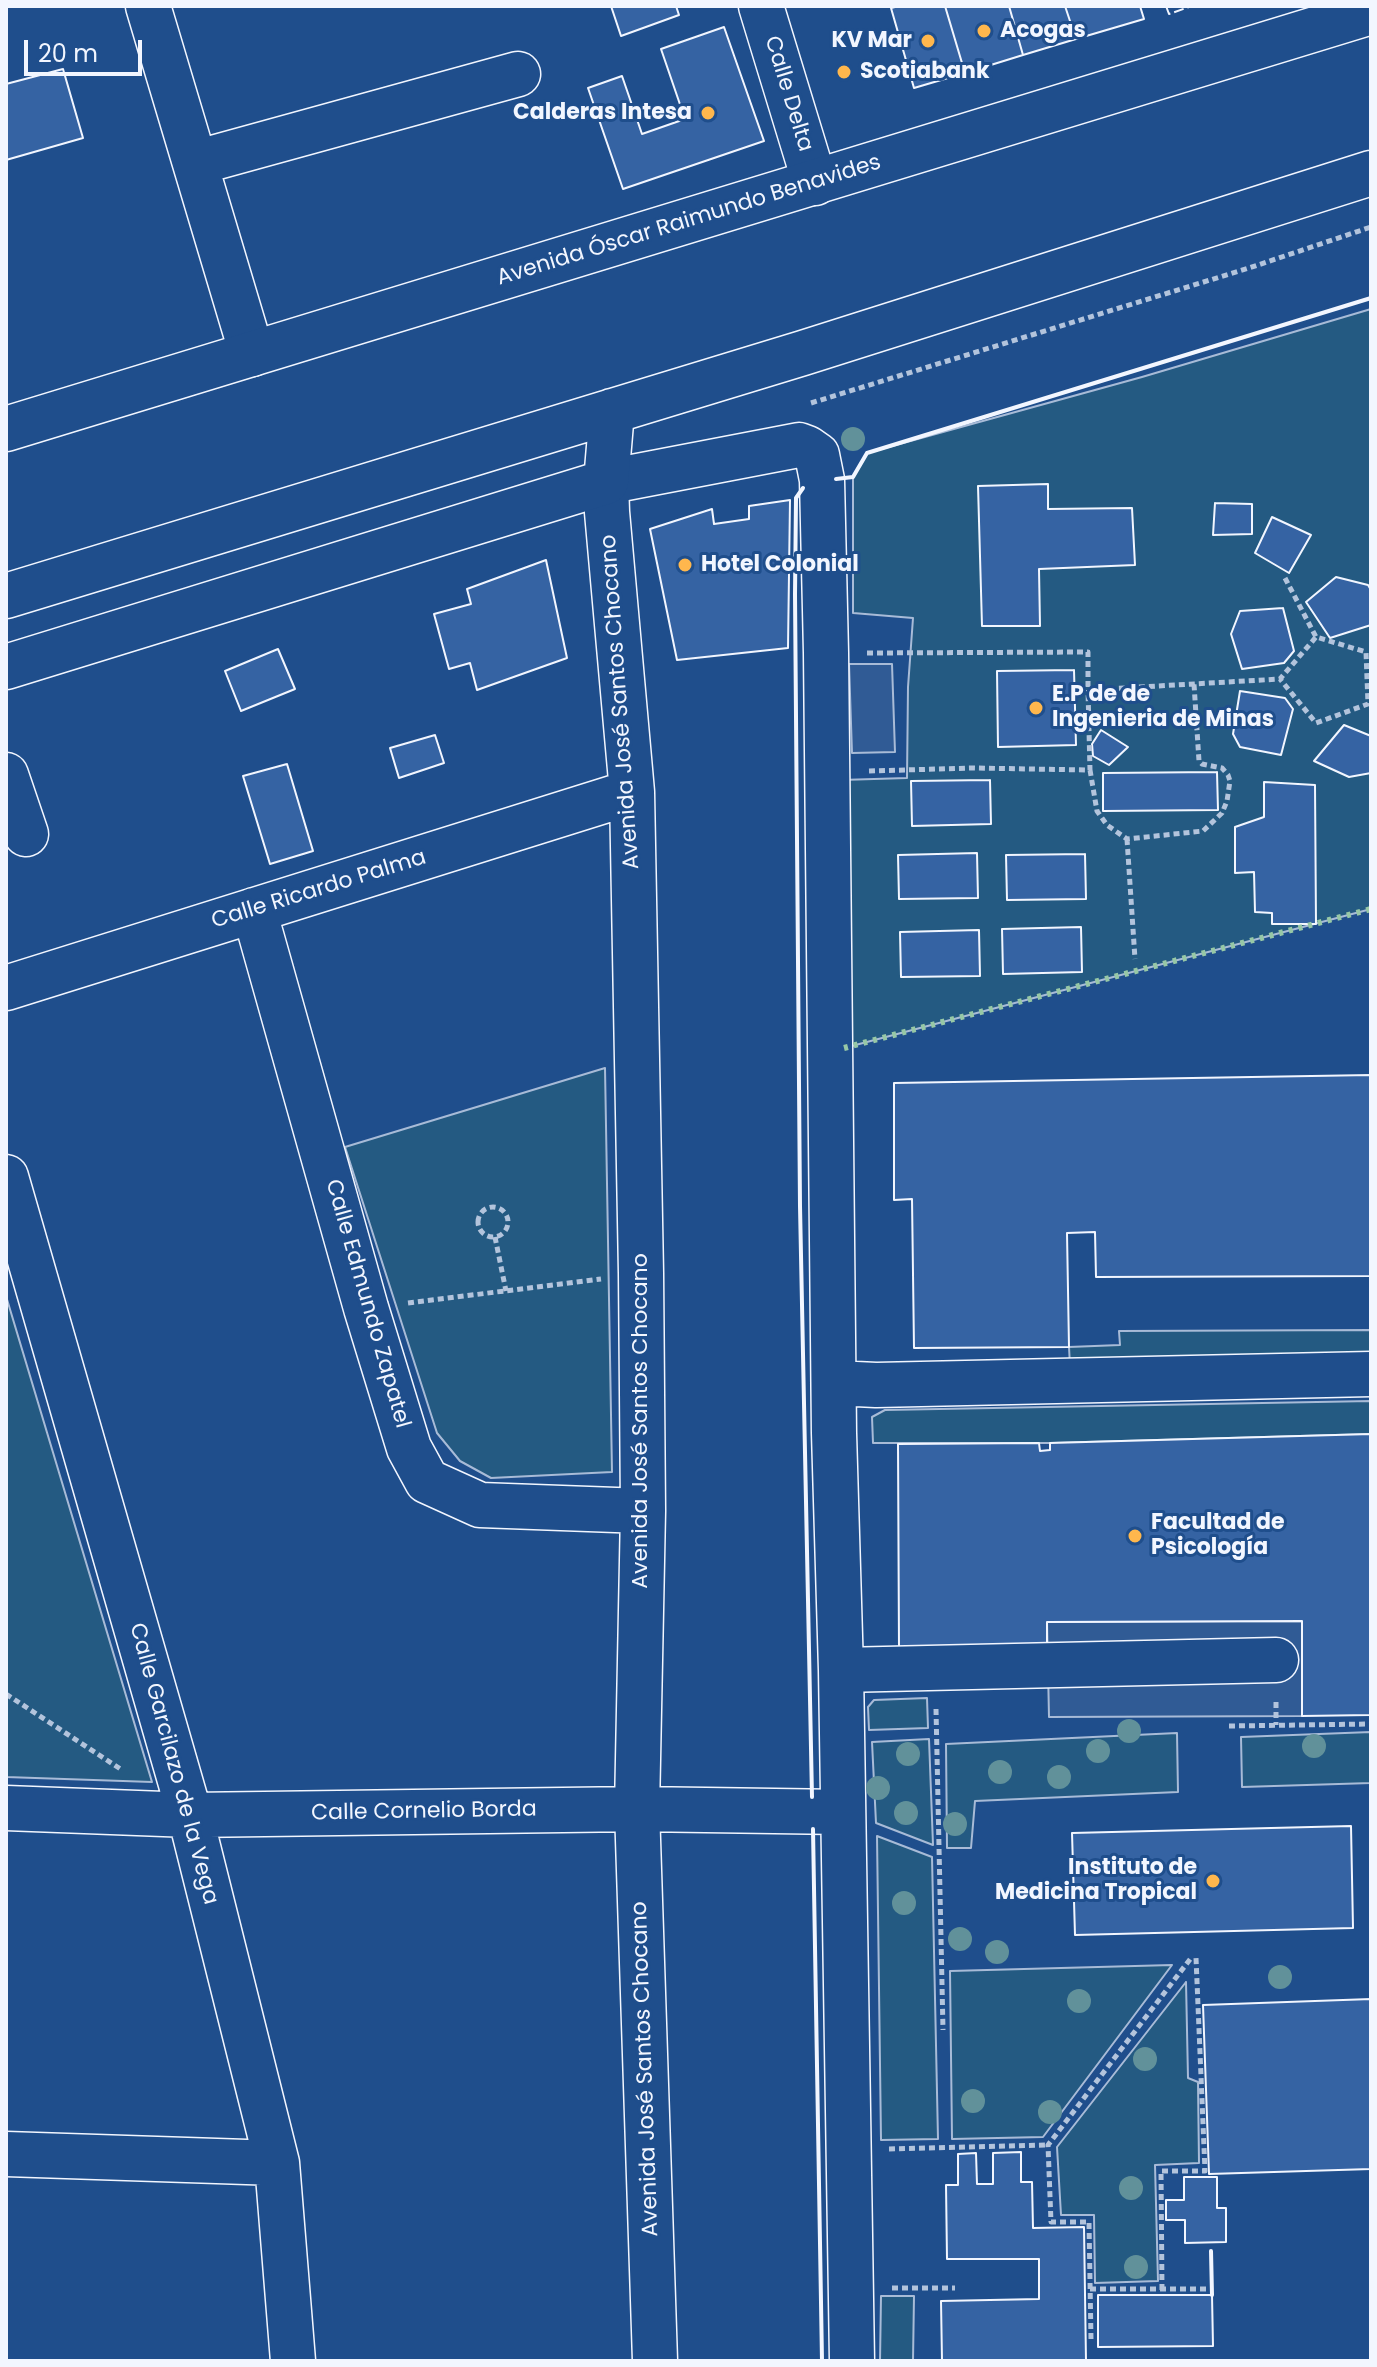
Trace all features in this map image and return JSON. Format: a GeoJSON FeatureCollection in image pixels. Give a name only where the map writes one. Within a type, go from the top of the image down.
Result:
{"type":"FeatureCollection","features":[{"type":"Feature","properties":{"kind":"street"},"geometry":{"type":"LineString","coordinates":[[148,6],[252,354]]}},
{"type":"Feature","properties":{"kind":"street","name":"Calle Delta"},"geometry":{"type":"LineString","coordinates":[[761,6],[815,183]]}},
{"type":"Feature","properties":{"kind":"street","name":"Avenida Óscar Raimundo Benavides"},"geometry":{"type":"LineString","coordinates":[[6,429],[1371,12]]}},
{"type":"Feature","properties":{"kind":"street"},"geometry":{"type":"LineString","coordinates":[[195,163],[518,74]]}},
{"type":"Feature","properties":{"kind":"street"},"geometry":{"type":"LineString","coordinates":[[6,596],[612,411],[1371,173]]}},
{"type":"Feature","properties":{"kind":"street"},"geometry":{"type":"LineString","coordinates":[[606,482],[612,411]]}},
{"type":"Feature","properties":{"kind":"street"},"geometry":{"type":"LineString","coordinates":[[6,667],[606,482],[799,445],[817,455],[822,480],[826,653],[834,1433],[841,1670],[827,1812],[852,2361]]}},
{"type":"Feature","properties":{"kind":"street","name":"Avenida José Santos Chocano"},"geometry":{"type":"LineString","coordinates":[[606,482],[632,792],[643,1511],[637,1809],[655,2361]]}},
{"type":"Feature","properties":{"kind":"street"},"geometry":{"type":"LineString","coordinates":[[6,775],[26,834]]}},
{"type":"Feature","properties":{"kind":"street","name":"Calle Ricardo Palma"},"geometry":{"type":"LineString","coordinates":[[6,988],[632,792]]}},
{"type":"Feature","properties":{"kind":"street","name":"Calle Edmundo Zapatel"},"geometry":{"type":"LineString","coordinates":[[254,910],[366,1308],[409,1448],[427,1481],[480,1505],[643,1511]]}},
{"type":"Feature","properties":{"kind":"street","name":"Calle Garcilazo de la Vega"},"geometry":{"type":"LineString","coordinates":[[6,1177],[190,1815],[277,2163],[293,2361]]}},
{"type":"Feature","properties":{"kind":"street"},"geometry":{"type":"LineString","coordinates":[[835,1383],[876,1385],[1371,1374]]}},
{"type":"Feature","properties":{"kind":"street"},"geometry":{"type":"LineString","coordinates":[[841,1670],[1276,1660]]}},
{"type":"Feature","properties":{"kind":"street","name":"Calle Cornelio Borda"},"geometry":{"type":"LineString","coordinates":[[6,1808],[190,1815],[637,1809],[827,1812]]}},
{"type":"Feature","properties":{"kind":"street"},"geometry":{"type":"LineString","coordinates":[[6,2154],[277,2163]]}},
{"type":"Feature","properties":{"kind":"path"},"geometry":{"type":"LineString","coordinates":[[811,403],[1249,268],[1371,227]]}},
{"type":"Feature","properties":{"kind":"path"},"geometry":{"type":"LineString","coordinates":[[1280,679],[1316,723],[1368,704],[1366,652],[1316,637],[1285,578]]}},
{"type":"Feature","properties":{"kind":"path"},"geometry":{"type":"LineString","coordinates":[[1088,690],[1280,679],[1316,637]]}},
{"type":"Feature","properties":{"kind":"path"},"geometry":{"type":"LineString","coordinates":[[826,653],[1088,652],[1090,770],[1097,811],[1107,825],[1127,839],[1203,831],[1217,819],[1227,801],[1228,775],[1222,768],[1199,761],[1194,684]]}},
{"type":"Feature","properties":{"kind":"path"},"geometry":{"type":"LineString","coordinates":[[828,773],[973,768],[1090,770]]}},
{"type":"Feature","properties":{"kind":"path"},"geometry":{"type":"LineString","coordinates":[[1127,839],[1135,959]]}},
{"type":"Feature","properties":{"kind":"path"},"geometry":{"type":"LineString","coordinates":[[489,1208],[498,1208],[507,1219],[507,1228],[495,1237],[481,1233],[477,1223],[480,1214],[489,1208]]}},
{"type":"Feature","properties":{"kind":"path"},"geometry":{"type":"LineString","coordinates":[[495,1237],[506,1291]]}},
{"type":"Feature","properties":{"kind":"path"},"geometry":{"type":"LineString","coordinates":[[366,1308],[641,1273]]}},
{"type":"Feature","properties":{"kind":"path"},"geometry":{"type":"LineString","coordinates":[[934,1668],[943,2030]]}},
{"type":"Feature","properties":{"kind":"path"},"geometry":{"type":"LineString","coordinates":[[6,1694],[124,1772]]}},
{"type":"Feature","properties":{"kind":"path"},"geometry":{"type":"LineString","coordinates":[[1229,1726],[1371,1724]]}},
{"type":"Feature","properties":{"kind":"path"},"geometry":{"type":"LineString","coordinates":[[1091,2339],[1089,2222],[1051,2222],[1048,2145],[1194,1958],[1205,2171],[1161,2171],[1162,2290]]}},
{"type":"Feature","properties":{"kind":"path"},"geometry":{"type":"LineString","coordinates":[[887,2149],[1048,2145]]}},
{"type":"Feature","properties":{"kind":"path"},"geometry":{"type":"LineString","coordinates":[[888,2288],[955,2288]]}},
{"type":"Feature","properties":{"kind":"path"},"geometry":{"type":"LineString","coordinates":[[1090,2289],[1207,2289]]}},
{"type":"Feature","properties":{"kind":"shaded area"},"geometry":{"type":"Polygon","coordinates":[[[1371,309],[1371,909],[829,1052],[841,780],[907,778],[908,687],[913,618],[853,613],[853,477],[867,453],[1142,377],[1371,309]]]}},
{"type":"Feature","properties":{"kind":"shaded area"},"geometry":{"type":"Polygon","coordinates":[[[849,664],[892,664],[895,752],[852,753],[849,664]]]}},
{"type":"Feature","properties":{"kind":"shaded area"},"geometry":{"type":"Polygon","coordinates":[[[605,1068],[612,1472],[491,1478],[460,1461],[437,1433],[345,1147],[605,1068]]]}},
{"type":"Feature","properties":{"kind":"shaded area"},"geometry":{"type":"Polygon","coordinates":[[[6,1296],[152,1782],[6,1777],[6,1296]]]}},
{"type":"Feature","properties":{"kind":"shaded area"},"geometry":{"type":"Polygon","coordinates":[[[1371,1330],[1371,1360],[1070,1366],[1069,1347],[1120,1345],[1119,1331],[1371,1330]]]}},
{"type":"Feature","properties":{"kind":"shaded area"},"geometry":{"type":"Polygon","coordinates":[[[1371,1401],[1371,1434],[1050,1443],[873,1443],[872,1417],[885,1410],[1371,1401]]]}},
{"type":"Feature","properties":{"kind":"shaded area"},"geometry":{"type":"Polygon","coordinates":[[[1302,1621],[1302,1716],[1049,1717],[1047,1622],[1302,1621]]]}},
{"type":"Feature","properties":{"kind":"shaded area"},"geometry":{"type":"Polygon","coordinates":[[[927,1698],[928,1728],[869,1730],[868,1707],[874,1700],[927,1698]]]}},
{"type":"Feature","properties":{"kind":"shaded area"},"geometry":{"type":"Polygon","coordinates":[[[1371,1732],[1371,1783],[1242,1787],[1241,1737],[1371,1732]]]}},
{"type":"Feature","properties":{"kind":"shaded area"},"geometry":{"type":"Polygon","coordinates":[[[1177,1733],[1178,1792],[975,1801],[971,1848],[947,1848],[946,1744],[1177,1733]]]}},
{"type":"Feature","properties":{"kind":"shaded area"},"geometry":{"type":"Polygon","coordinates":[[[929,1739],[933,1845],[876,1823],[872,1742],[929,1739]]]}},
{"type":"Feature","properties":{"kind":"shaded area"},"geometry":{"type":"Polygon","coordinates":[[[877,1836],[932,1857],[938,2139],[881,2140],[877,1836]]]}},
{"type":"Feature","properties":{"kind":"shaded area"},"geometry":{"type":"Polygon","coordinates":[[[1172,1965],[1043,2137],[952,2139],[950,1971],[1172,1965]]]}},
{"type":"Feature","properties":{"kind":"shaded area"},"geometry":{"type":"Polygon","coordinates":[[[1186,1982],[1188,2078],[1198,2082],[1199,2163],[1155,2165],[1158,2281],[1095,2283],[1094,2215],[1061,2215],[1057,2147],[1186,1982]]]}},
{"type":"Feature","properties":{"kind":"shaded area"},"geometry":{"type":"Polygon","coordinates":[[[881,2296],[914,2296],[913,2361],[880,2361],[881,2296]]]}},
{"type":"Feature","properties":{"kind":"building"},"geometry":{"type":"Polygon","coordinates":[[[611,6],[676,6],[679,15],[621,36],[611,6]]]}},
{"type":"Feature","properties":{"kind":"building","name":"KV Mar"},"geometry":{"type":"Polygon","coordinates":[[[945,6],[965,73],[914,88],[891,8],[945,6]]]}},
{"type":"Feature","properties":{"kind":"building","name":"Acogas"},"geometry":{"type":"Polygon","coordinates":[[[945,6],[1009,6],[1023,55],[965,73],[945,6]]]}},
{"type":"Feature","properties":{"kind":"building"},"geometry":{"type":"Polygon","coordinates":[[[1009,6],[1065,6],[1076,39],[1023,55],[1009,6]]]}},
{"type":"Feature","properties":{"kind":"building"},"geometry":{"type":"Polygon","coordinates":[[[1065,6],[1140,6],[1144,19],[1076,39],[1065,6]]]}},
{"type":"Feature","properties":{"kind":"building"},"geometry":{"type":"Polygon","coordinates":[[[724,27],[764,141],[623,189],[588,88],[622,76],[642,134],[685,119],[661,49],[724,27]]]}},
{"type":"Feature","properties":{"kind":"building"},"geometry":{"type":"Polygon","coordinates":[[[63,69],[83,138],[6,160],[6,84],[63,69]]]}},
{"type":"Feature","properties":{"kind":"building"},"geometry":{"type":"Polygon","coordinates":[[[1048,484],[1048,509],[1132,508],[1135,565],[1039,569],[1040,626],[982,626],[978,486],[1048,484]]]}},
{"type":"Feature","properties":{"kind":"building"},"geometry":{"type":"Polygon","coordinates":[[[790,500],[788,648],[677,660],[650,529],[712,509],[714,524],[749,519],[749,506],[790,500]]]}},
{"type":"Feature","properties":{"kind":"building"},"geometry":{"type":"Polygon","coordinates":[[[1215,503],[1252,504],[1252,534],[1213,535],[1215,503]]]}},
{"type":"Feature","properties":{"kind":"building"},"geometry":{"type":"Polygon","coordinates":[[[1272,517],[1311,535],[1289,573],[1255,553],[1272,517]]]}},
{"type":"Feature","properties":{"kind":"building"},"geometry":{"type":"Polygon","coordinates":[[[546,560],[567,658],[477,690],[470,663],[449,669],[434,614],[471,604],[467,589],[546,560]]]}},
{"type":"Feature","properties":{"kind":"building"},"geometry":{"type":"Polygon","coordinates":[[[1336,577],[1368,585],[1371,590],[1371,625],[1330,638],[1306,602],[1336,577]]]}},
{"type":"Feature","properties":{"kind":"building"},"geometry":{"type":"Polygon","coordinates":[[[1283,608],[1294,651],[1284,663],[1242,669],[1231,634],[1240,611],[1283,608]]]}},
{"type":"Feature","properties":{"kind":"building"},"geometry":{"type":"Polygon","coordinates":[[[278,649],[295,689],[241,711],[225,671],[278,649]]]}},
{"type":"Feature","properties":{"kind":"building","name":"E.P de de Ingenieria de Minas"},"geometry":{"type":"Polygon","coordinates":[[[1074,670],[1076,745],[998,747],[997,671],[1074,670]]]}},
{"type":"Feature","properties":{"kind":"building"},"geometry":{"type":"Polygon","coordinates":[[[1240,691],[1285,698],[1293,709],[1281,755],[1240,747],[1233,734],[1240,691]]]}},
{"type":"Feature","properties":{"kind":"building"},"geometry":{"type":"Polygon","coordinates":[[[1344,725],[1371,736],[1371,773],[1349,777],[1314,761],[1344,725]]]}},
{"type":"Feature","properties":{"kind":"building"},"geometry":{"type":"Polygon","coordinates":[[[1101,730],[1128,747],[1109,765],[1093,756],[1092,744],[1101,730]]]}},
{"type":"Feature","properties":{"kind":"building"},"geometry":{"type":"Polygon","coordinates":[[[435,735],[444,763],[399,778],[390,748],[435,735]]]}},
{"type":"Feature","properties":{"kind":"building"},"geometry":{"type":"Polygon","coordinates":[[[287,764],[313,851],[270,864],[243,776],[287,764]]]}},
{"type":"Feature","properties":{"kind":"building"},"geometry":{"type":"Polygon","coordinates":[[[1217,772],[1218,810],[1103,811],[1103,773],[1217,772]]]}},
{"type":"Feature","properties":{"kind":"building"},"geometry":{"type":"Polygon","coordinates":[[[990,780],[991,824],[912,826],[911,781],[990,780]]]}},
{"type":"Feature","properties":{"kind":"building"},"geometry":{"type":"Polygon","coordinates":[[[1264,782],[1315,785],[1316,924],[1272,924],[1272,913],[1255,912],[1254,872],[1235,873],[1235,827],[1264,817],[1264,782]]]}},
{"type":"Feature","properties":{"kind":"building"},"geometry":{"type":"Polygon","coordinates":[[[977,853],[978,898],[899,899],[898,855],[977,853]]]}},
{"type":"Feature","properties":{"kind":"building"},"geometry":{"type":"Polygon","coordinates":[[[1085,854],[1086,899],[1007,900],[1006,855],[1085,854]]]}},
{"type":"Feature","properties":{"kind":"building"},"geometry":{"type":"Polygon","coordinates":[[[1081,927],[1082,972],[1003,974],[1002,929],[1081,927]]]}},
{"type":"Feature","properties":{"kind":"building"},"geometry":{"type":"Polygon","coordinates":[[[979,930],[980,976],[901,977],[900,932],[979,930]]]}},
{"type":"Feature","properties":{"kind":"building"},"geometry":{"type":"Polygon","coordinates":[[[1371,1075],[1371,1276],[1096,1277],[1095,1232],[1067,1233],[1069,1347],[914,1348],[912,1199],[894,1200],[894,1083],[1371,1075]]]}},
{"type":"Feature","properties":{"kind":"building","name":"Facultad de Psicología"},"geometry":{"type":"Polygon","coordinates":[[[1371,1434],[1371,1715],[1302,1716],[1302,1621],[1047,1622],[1047,1645],[899,1650],[898,1444],[1039,1443],[1040,1451],[1050,1450],[1050,1443],[1371,1434]]]}},
{"type":"Feature","properties":{"kind":"building","name":"Instituto de Medicina Tropical"},"geometry":{"type":"Polygon","coordinates":[[[1351,1826],[1353,1928],[1075,1935],[1072,1833],[1351,1826]]]}},
{"type":"Feature","properties":{"kind":"building"},"geometry":{"type":"Polygon","coordinates":[[[1371,1999],[1371,2169],[1209,2174],[1203,2005],[1371,1999]]]}},
{"type":"Feature","properties":{"kind":"building"},"geometry":{"type":"Polygon","coordinates":[[[1021,2152],[1021,2182],[1032,2182],[1033,2228],[1084,2227],[1086,2361],[942,2361],[941,2301],[1039,2299],[1039,2259],[947,2259],[946,2185],[958,2185],[958,2154],[976,2153],[977,2184],[993,2184],[993,2153],[1021,2152]]]}},
{"type":"Feature","properties":{"kind":"building"},"geometry":{"type":"Polygon","coordinates":[[[1184,2177],[1217,2177],[1217,2208],[1226,2208],[1226,2242],[1185,2243],[1185,2220],[1166,2220],[1166,2200],[1184,2200],[1184,2177]]]}},
{"type":"Feature","properties":{"kind":"building"},"geometry":{"type":"Polygon","coordinates":[[[1098,2295],[1212,2295],[1213,2346],[1098,2347],[1098,2295]]]}},
{"type":"Feature","properties":{"kind":"hedge"},"geometry":{"type":"LineString","coordinates":[[844,1048],[1371,909]]}},
{"type":"Feature","properties":{"kind":"fence"},"geometry":{"type":"LineString","coordinates":[[1166,6],[1169,14],[1192,6]]}},
{"type":"Feature","properties":{"kind":"wall"},"geometry":{"type":"LineString","coordinates":[[836,479],[853,477],[867,453],[1371,298]]}},
{"type":"Feature","properties":{"kind":"wall"},"geometry":{"type":"LineString","coordinates":[[803,488],[796,498],[795,594],[800,1206],[812,1797]]}},
{"type":"Feature","properties":{"kind":"wall"},"geometry":{"type":"LineString","coordinates":[[813,1829],[822,2361]]}},
{"type":"Feature","properties":{"kind":"wall"},"geometry":{"type":"LineString","coordinates":[[1211,2251],[1212,2295]]}},
{"type":"Feature","properties":{"kind":"place","name":"Acogas"},"geometry":{"type":"Point","coordinates":[984,31]}},
{"type":"Feature","properties":{"kind":"place","name":"KV Mar"},"geometry":{"type":"Point","coordinates":[928,41]}},
{"type":"Feature","properties":{"kind":"place","name":"Scotiabank"},"geometry":{"type":"Point","coordinates":[844,72]}},
{"type":"Feature","properties":{"kind":"place","name":"Calderas Intesa"},"geometry":{"type":"Point","coordinates":[708,113]}},
{"type":"Feature","properties":{"kind":"place","name":"Hotel Colonial"},"geometry":{"type":"Point","coordinates":[685,565]}},
{"type":"Feature","properties":{"kind":"place","name":"E.P de de Ingenieria de Minas"},"geometry":{"type":"Point","coordinates":[1036,708]}},
{"type":"Feature","properties":{"kind":"place","name":"Facultad de Psicología"},"geometry":{"type":"Point","coordinates":[1135,1536]}},
{"type":"Feature","properties":{"kind":"place","name":"Instituto de Medicina Tropical"},"geometry":{"type":"Point","coordinates":[1213,1881]}}]}
